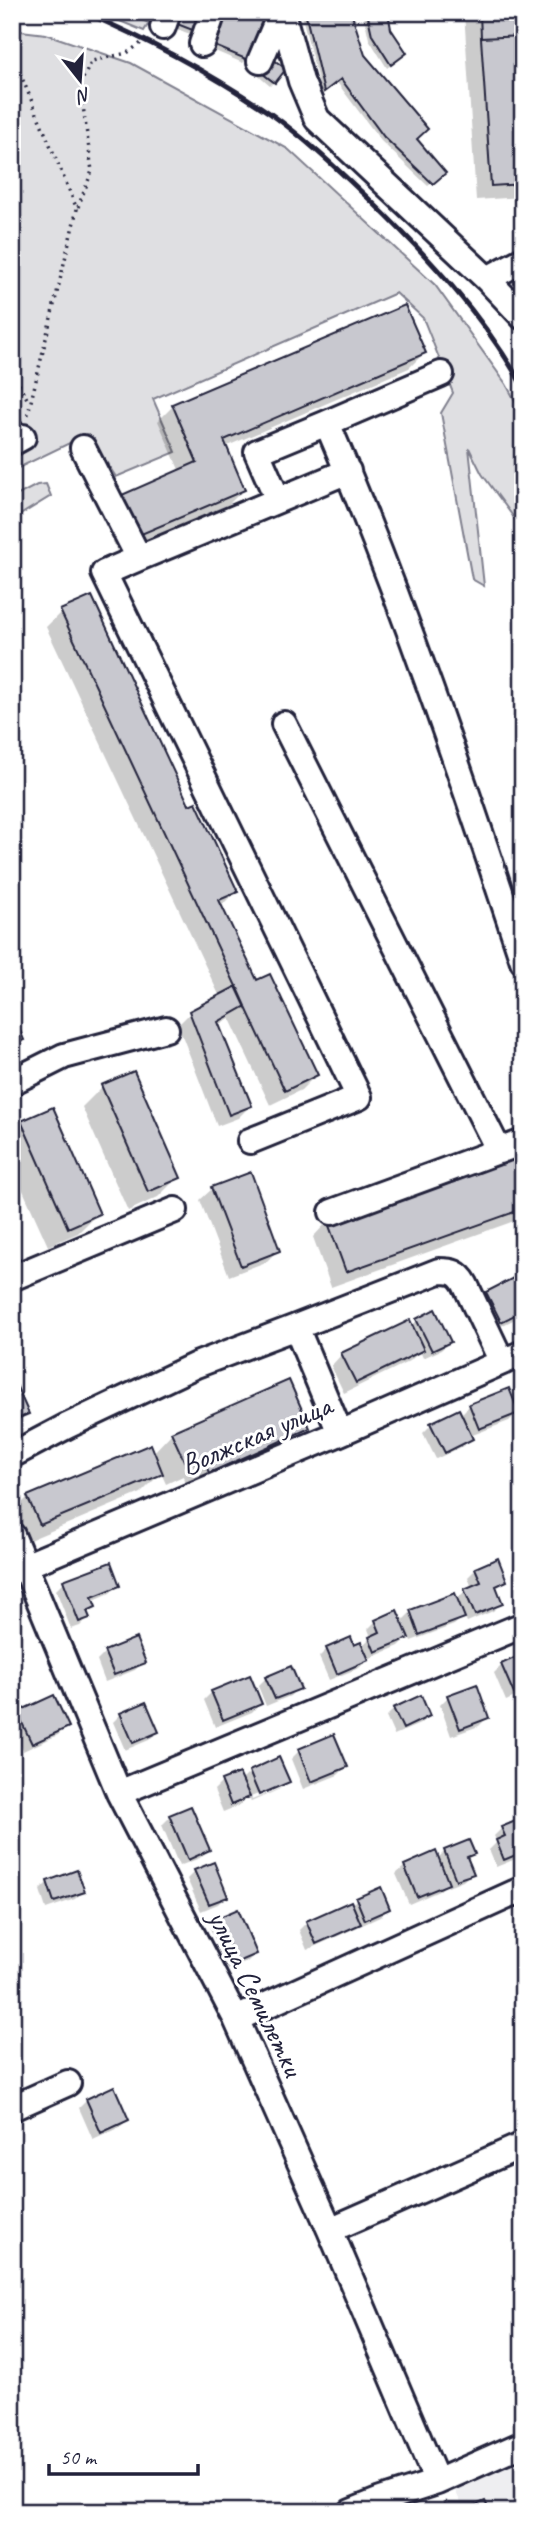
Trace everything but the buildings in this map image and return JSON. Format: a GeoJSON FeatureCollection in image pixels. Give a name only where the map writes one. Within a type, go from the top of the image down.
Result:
{"type":"FeatureCollection","features":[{"type":"Feature","properties":{"kind":"street"},"geometry":{"type":"LineString","coordinates":[[202,44],[213,12]]}},
{"type":"Feature","properties":{"kind":"street"},"geometry":{"type":"LineString","coordinates":[[260,61],[282,12]]}},
{"type":"Feature","properties":{"kind":"street"},"geometry":{"type":"LineString","coordinates":[[282,12],[301,81],[317,119],[487,279],[523,317]]}},
{"type":"Feature","properties":{"kind":"street"},"geometry":{"type":"LineString","coordinates":[[487,279],[523,260]]}},
{"type":"Feature","properties":{"kind":"street"},"geometry":{"type":"LineString","coordinates":[[278,500],[257,452],[441,374]]}},
{"type":"Feature","properties":{"kind":"street"},"geometry":{"type":"LineString","coordinates":[[327,423],[348,471],[454,752],[523,961]]}},
{"type":"Feature","properties":{"kind":"street"},"geometry":{"type":"LineString","coordinates":[[83,448],[138,558]]}},
{"type":"Feature","properties":{"kind":"street"},"geometry":{"type":"LineString","coordinates":[[250,1141],[359,1097],[104,573],[348,471]]}},
{"type":"Feature","properties":{"kind":"street"},"geometry":{"type":"LineString","coordinates":[[284,724],[499,1151]]}},
{"type":"Feature","properties":{"kind":"street"},"geometry":{"type":"LineString","coordinates":[[12,1082],[64,1056],[166,1029]]}},
{"type":"Feature","properties":{"kind":"street"},"geometry":{"type":"LineString","coordinates":[[332,1212],[523,1142]]}},
{"type":"Feature","properties":{"kind":"street"},"geometry":{"type":"LineString","coordinates":[[12,1278],[174,1210]]}},
{"type":"Feature","properties":{"kind":"street"},"geometry":{"type":"LineString","coordinates":[[12,1455],[196,1365],[439,1271],[457,1273],[512,1357]]}},
{"type":"Feature","properties":{"kind":"street"},"geometry":{"type":"LineString","coordinates":[[296,1327],[340,1433]]}},
{"type":"Feature","properties":{"kind":"street","name":"Волжская улица"},"geometry":{"type":"LineString","coordinates":[[19,1569],[512,1357]]}},
{"type":"Feature","properties":{"kind":"street","name":"улица Семилетки"},"geometry":{"type":"LineString","coordinates":[[12,1535],[19,1569],[119,1793],[236,2019],[330,2230],[437,2482]]}},
{"type":"Feature","properties":{"kind":"street"},"geometry":{"type":"LineString","coordinates":[[119,1793],[523,1625]]}},
{"type":"Feature","properties":{"kind":"street"},"geometry":{"type":"LineString","coordinates":[[236,2019],[523,1889]]}},
{"type":"Feature","properties":{"kind":"street"},"geometry":{"type":"LineString","coordinates":[[12,2108],[68,2083]]}},
{"type":"Feature","properties":{"kind":"street"},"geometry":{"type":"LineString","coordinates":[[330,2230],[523,2145]]}},
{"type":"Feature","properties":{"kind":"street"},"geometry":{"type":"LineString","coordinates":[[351,2512],[437,2482],[523,2444]]}},
{"type":"Feature","properties":{"kind":"path"},"geometry":{"type":"LineString","coordinates":[[12,372],[30,403],[77,209],[92,171],[80,84],[93,61],[127,53],[165,20]]}},
{"type":"Feature","properties":{"kind":"path"},"geometry":{"type":"LineString","coordinates":[[12,54],[77,209]]}},
{"type":"Feature","properties":{"kind":"shaded area"},"geometry":{"type":"Polygon","coordinates":[[[98,12],[123,12],[149,23],[144,31],[98,12]]]}},
{"type":"Feature","properties":{"kind":"shaded area"},"geometry":{"type":"Polygon","coordinates":[[[12,30],[46,34],[131,63],[288,149],[435,285],[506,384],[523,415],[523,530],[482,474],[469,448],[484,586],[472,579],[441,413],[453,393],[423,318],[396,293],[153,399],[176,452],[116,477],[88,434],[12,471],[12,446],[30,435],[12,405],[12,30]]]}},
{"type":"Feature","properties":{"kind":"shaded area"},"geometry":{"type":"Polygon","coordinates":[[[46,484],[51,496],[12,520],[12,498],[37,485],[46,484]]]}},
{"type":"Feature","properties":{"kind":"shaded area"},"geometry":{"type":"Polygon","coordinates":[[[523,2458],[523,2512],[465,2512],[454,2488],[523,2458]]]}},
{"type":"Feature","properties":{"kind":"railway"},"geometry":{"type":"LineString","coordinates":[[83,12],[132,34],[203,72],[249,99],[309,144],[368,198],[453,287],[490,335],[523,387]]}}]}
